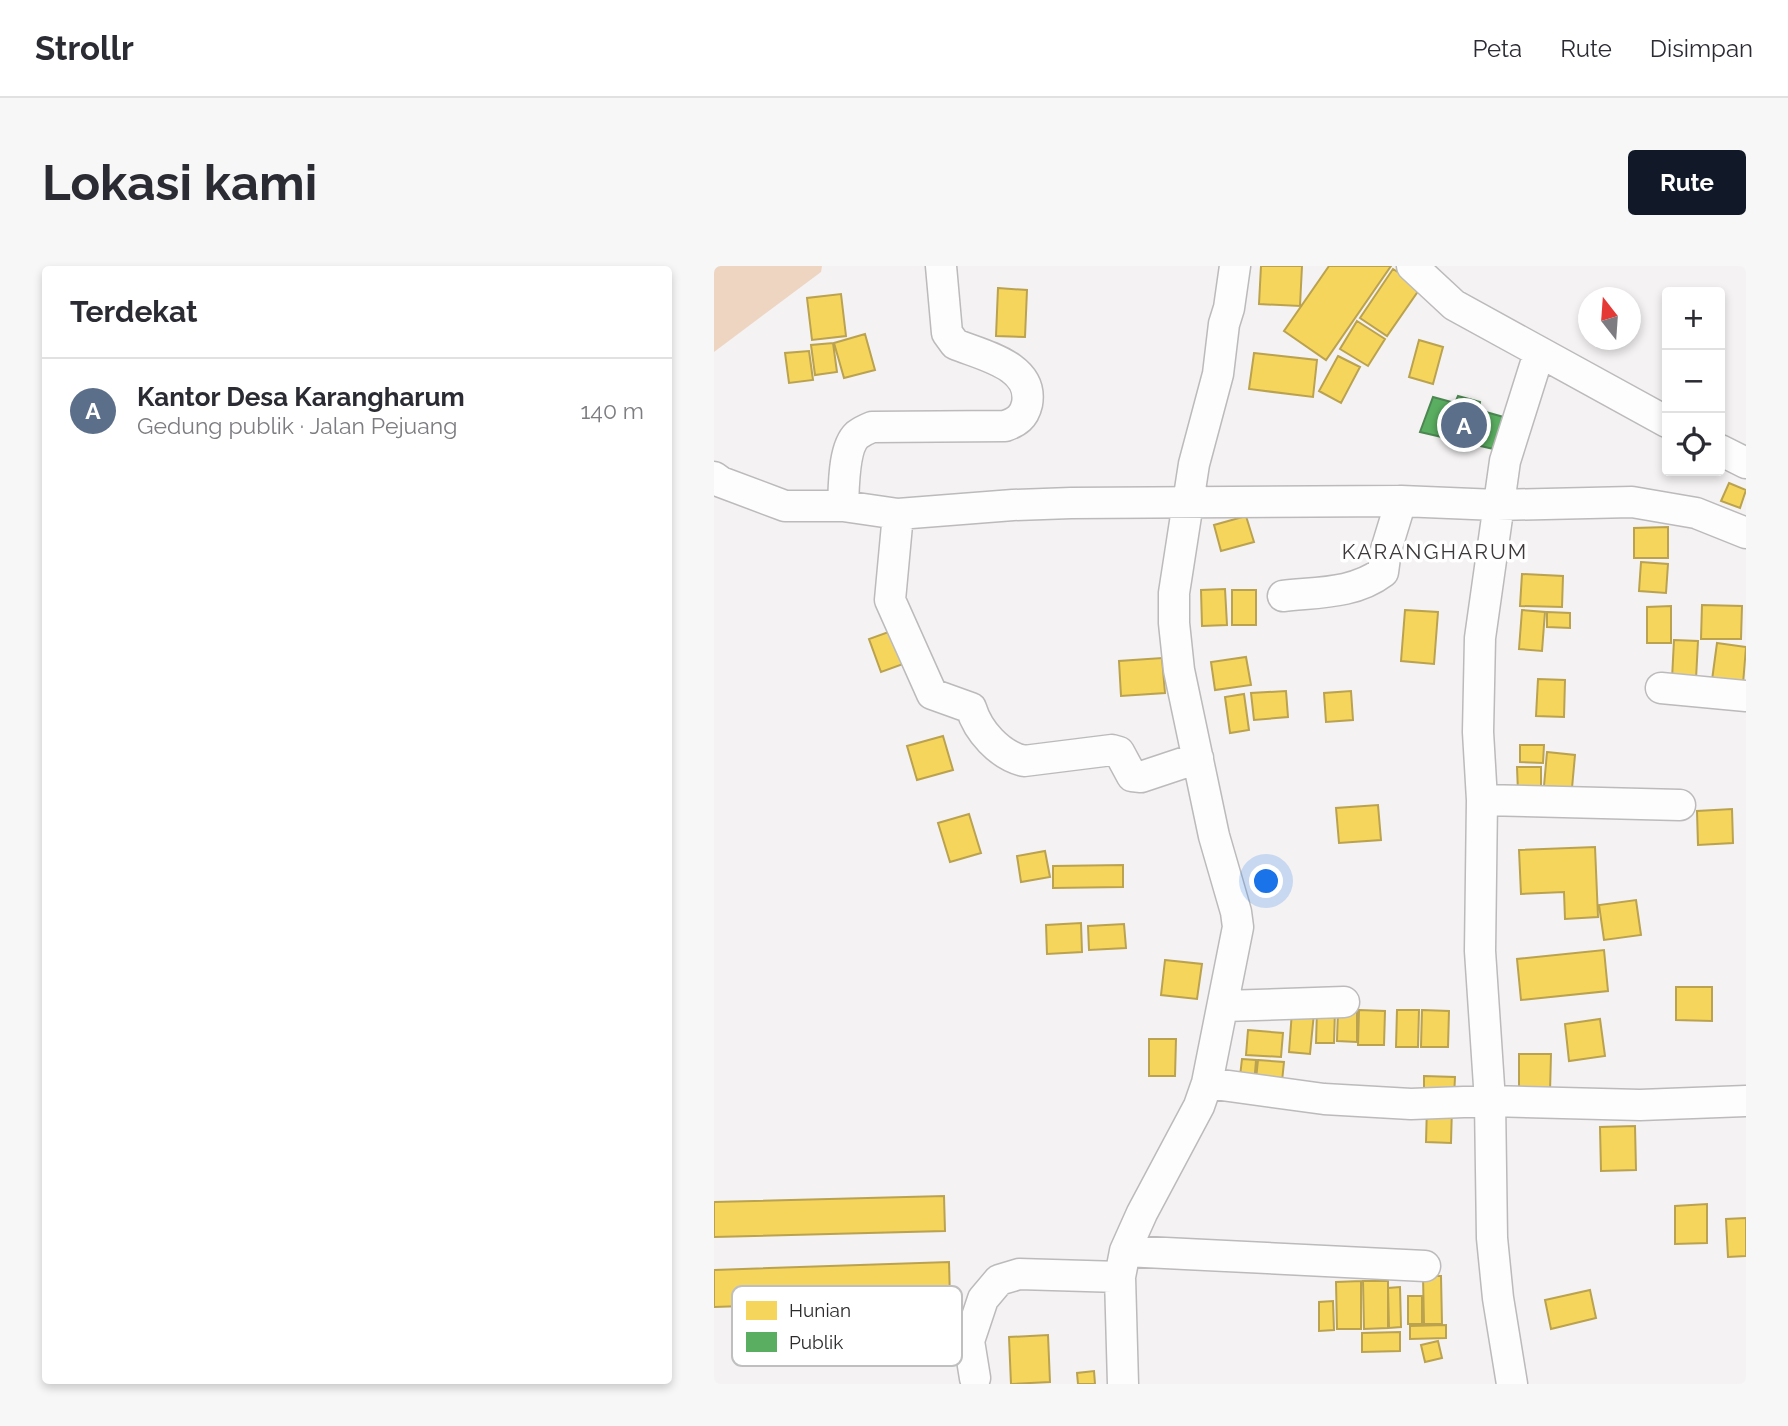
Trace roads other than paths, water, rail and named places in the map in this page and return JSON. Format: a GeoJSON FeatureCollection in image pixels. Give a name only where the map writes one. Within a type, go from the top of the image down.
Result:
{"type":"FeatureCollection","features":[{"type":"Feature","properties":{"kind":"street"},"geometry":{"type":"LineString","coordinates":[[843,506],[848,452],[850,443],[858,434],[872,427],[1005,426],[1022,417],[1027,406],[1026,385],[1020,376],[1003,363],[955,344],[950,339],[947,332],[941,266]]}},
{"type":"Feature","properties":{"kind":"street"},"geometry":{"type":"LineString","coordinates":[[1123,1384],[1123,1264],[1142,1213],[1199,1106],[1207,1083],[1238,927],[1214,836],[1179,670],[1174,623],[1174,593],[1194,464],[1218,374],[1235,266]]}},
{"type":"Feature","properties":{"kind":"street"},"geometry":{"type":"LineString","coordinates":[[1412,266],[1454,305],[1662,419]]}},
{"type":"Feature","properties":{"kind":"street"},"geometry":{"type":"LineString","coordinates":[[1512,1384],[1494,1269],[1490,1101],[1480,951],[1480,638],[1504,461],[1539,354]]}},
{"type":"Feature","properties":{"kind":"street"},"geometry":{"type":"LineString","coordinates":[[1725,452],[1746,463]]}},
{"type":"Feature","properties":{"kind":"street"},"geometry":{"type":"LineString","coordinates":[[714,477],[785,506],[843,506],[898,514],[1025,504],[1401,502],[1497,505],[1632,502],[1696,513],[1746,533]]}},
{"type":"Feature","properties":{"kind":"street"},"geometry":{"type":"LineString","coordinates":[[1283,596],[1347,589],[1372,580],[1383,572],[1385,550],[1401,502]]}},
{"type":"Feature","properties":{"kind":"street"},"geometry":{"type":"LineString","coordinates":[[898,514],[890,600],[932,694],[971,708],[975,722],[1001,752],[1024,761],[1112,750],[1119,752],[1132,776],[1141,777],[1198,758]]}},
{"type":"Feature","properties":{"kind":"street"},"geometry":{"type":"LineString","coordinates":[[1661,688],[1746,696]]}},
{"type":"Feature","properties":{"kind":"street"},"geometry":{"type":"LineString","coordinates":[[1482,800],[1681,805]]}},
{"type":"Feature","properties":{"kind":"street"},"geometry":{"type":"LineString","coordinates":[[1224,1006],[1344,1002]]}},
{"type":"Feature","properties":{"kind":"street"},"geometry":{"type":"LineString","coordinates":[[1207,1083],[1324,1099],[1411,1104],[1490,1101],[1640,1105],[1746,1101]]}},
{"type":"Feature","properties":{"kind":"street"},"geometry":{"type":"LineString","coordinates":[[975,1378],[969,1341],[983,1299],[999,1280],[1019,1274],[1123,1264],[1425,1266]]}},
{"type":"Feature","properties":{"kind":"place","name":"Kantor Desa Karangharum"},"geometry":{"type":"Point","coordinates":[1464,425]}},
{"type":"Feature","properties":{"kind":"district","name":"KARANGHARUM"},"geometry":{"type":"Point","coordinates":[1435,552]}}]}
